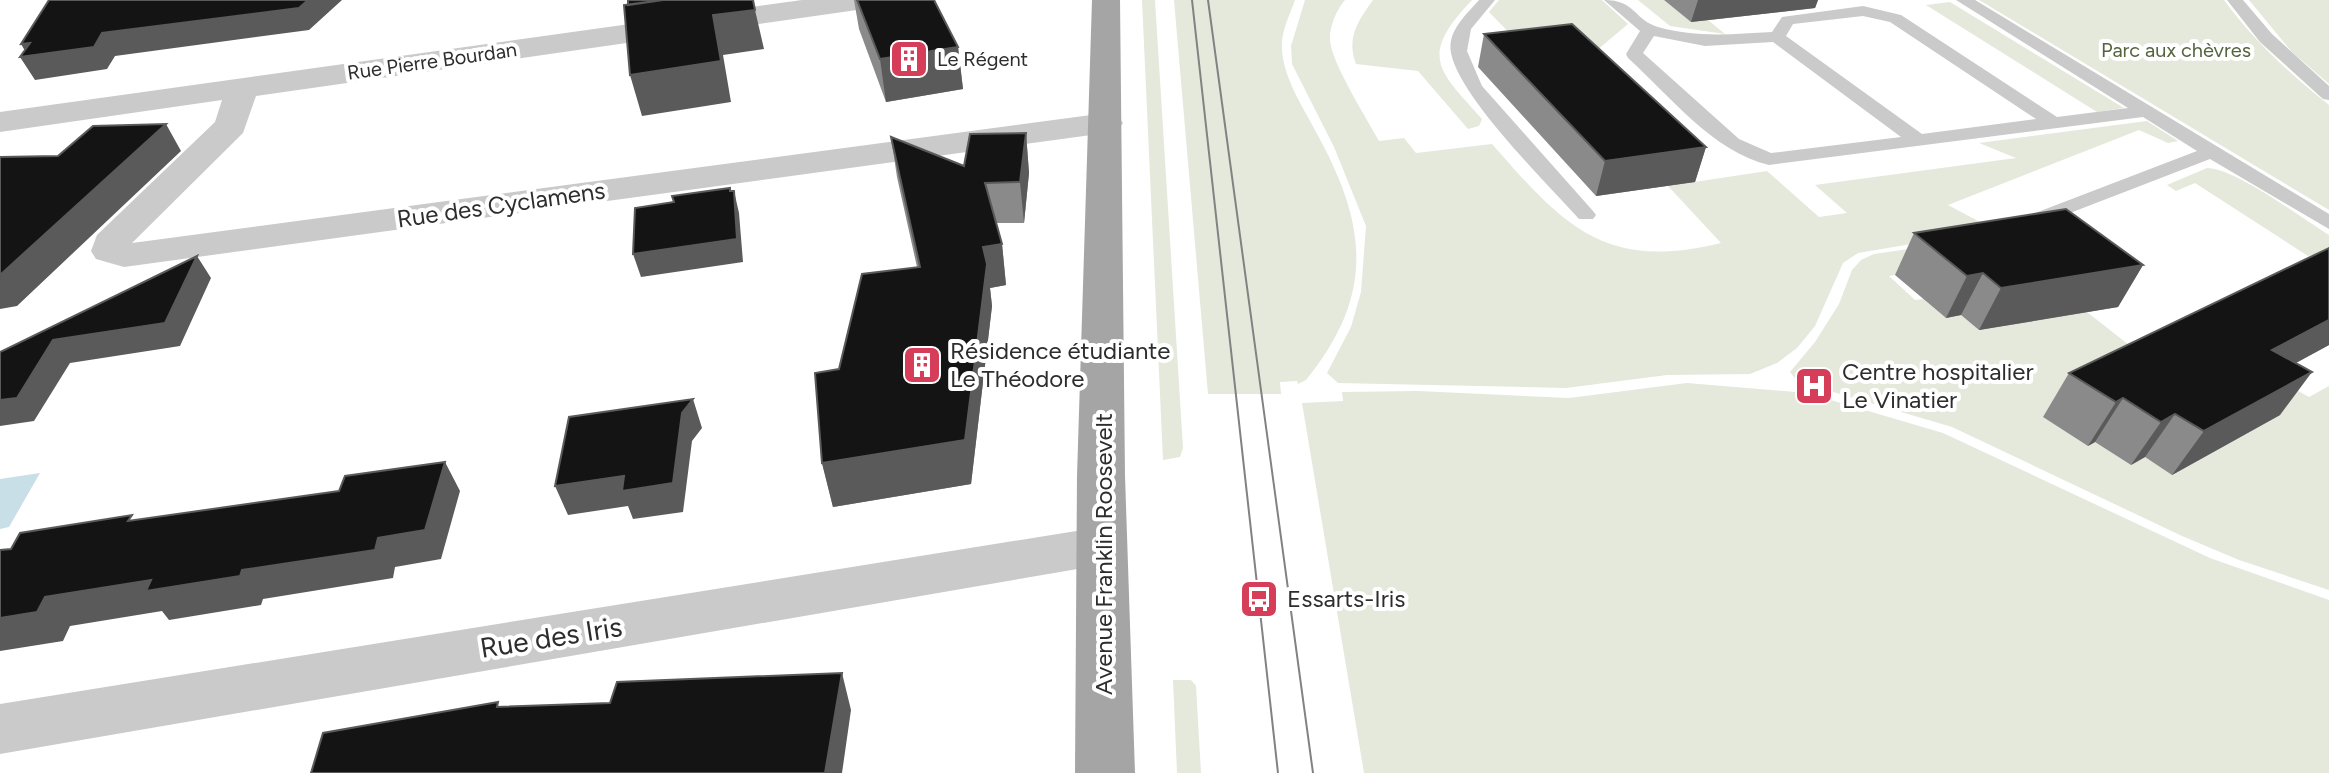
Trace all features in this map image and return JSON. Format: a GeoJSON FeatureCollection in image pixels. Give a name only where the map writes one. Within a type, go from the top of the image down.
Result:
{"type":"FeatureCollection","features":[{"type":"Feature","properties":{"kind":"main road","name":"Avenue Franklin Roosevelt"},"geometry":{"type":"LineString","coordinates":[[1105,773],[1101,546],[1106,0]]}},
{"type":"Feature","properties":{"kind":"street","name":"Rue Pierre Bourdan"},"geometry":{"type":"LineString","coordinates":[[0,122],[864,0]]}},
{"type":"Feature","properties":{"kind":"street","name":"Rue des Cyclamens"},"geometry":{"type":"LineString","coordinates":[[242,88],[231,126],[116,235],[110,251],[124,255],[149,254],[1106,123]]}},
{"type":"Feature","properties":{"kind":"street","name":"Rue des Iris"},"geometry":{"type":"LineString","coordinates":[[0,729],[1101,546]]}},
{"type":"Feature","properties":{"kind":"lane"},"geometry":{"type":"LineString","coordinates":[[1487,0],[1463,28],[1459,51],[1474,88],[1586,215]]}},
{"type":"Feature","properties":{"kind":"lane"},"geometry":{"type":"LineString","coordinates":[[1612,0],[1649,30],[1705,41],[1777,37],[1918,140]]}},
{"type":"Feature","properties":{"kind":"lane"},"geometry":{"type":"LineString","coordinates":[[1964,0],[2329,223]]}},
{"type":"Feature","properties":{"kind":"lane"},"geometry":{"type":"LineString","coordinates":[[2235,0],[2266,38],[2329,95]]}},
{"type":"Feature","properties":{"kind":"lane"},"geometry":{"type":"LineString","coordinates":[[1777,37],[1788,20],[1863,11],[1895,18],[2055,124]]}},
{"type":"Feature","properties":{"kind":"lane"},"geometry":{"type":"LineString","coordinates":[[1649,30],[1634,54],[1732,143],[1769,159],[2146,111]]}},
{"type":"Feature","properties":{"kind":"lane"},"geometry":{"type":"LineString","coordinates":[[2014,228],[2213,151]]}},
{"type":"Feature","properties":{"kind":"green space"},"geometry":{"type":"Polygon","coordinates":[[[1142,0],[1155,0],[1183,448],[1180,457],[1163,460],[1142,0]]]}},
{"type":"Feature","properties":{"kind":"green space"},"geometry":{"type":"Polygon","coordinates":[[[1174,0],[1295,0],[1282,41],[1285,69],[1346,197],[1354,228],[1356,258],[1353,288],[1344,318],[1329,348],[1306,380],[1298,384],[1297,381],[1280,382],[1281,394],[1208,394],[1174,0]]]}},
{"type":"Feature","properties":{"kind":"green space"},"geometry":{"type":"Polygon","coordinates":[[[1305,0],[1345,0],[1332,24],[1332,50],[1379,141],[1404,138],[1416,153],[1492,144],[1541,198],[1565,219],[1589,235],[1616,246],[1646,251],[1680,250],[1721,243],[1668,186],[1767,171],[1819,217],[1847,213],[1815,185],[2016,158],[1979,143],[2147,121],[2178,141],[2168,143],[2139,130],[1948,205],[1995,230],[1858,253],[1843,263],[1815,326],[1797,348],[1777,363],[1750,374],[1667,375],[1566,388],[1338,383],[1327,373],[1351,327],[1361,292],[1366,226],[1334,147],[1292,64],[1291,46],[1305,0]]]}},
{"type":"Feature","properties":{"kind":"green space"},"geometry":{"type":"Polygon","coordinates":[[[1373,0],[1472,0],[1445,35],[1440,62],[1454,87],[1482,119],[1479,126],[1468,129],[1418,71],[1356,64],[1353,38],[1358,23],[1373,0]]]}},
{"type":"Feature","properties":{"kind":"green space"},"geometry":{"type":"Polygon","coordinates":[[[1499,0],[1602,0],[1628,24],[1596,51],[1526,50],[1489,12],[1499,0]]]}},
{"type":"Feature","properties":{"kind":"green space"},"geometry":{"type":"Polygon","coordinates":[[[1638,0],[1664,0],[1691,22],[1708,20],[1725,34],[1670,26],[1638,0]]]}},
{"type":"Feature","properties":{"kind":"green space","name":"Parc aux chèvres"},"geometry":{"type":"Polygon","coordinates":[[[1979,0],[2224,0],[2273,56],[2329,105],[2329,210],[1979,0]]]}},
{"type":"Feature","properties":{"kind":"green space"},"geometry":{"type":"Polygon","coordinates":[[[2249,0],[2329,0],[2329,84],[2292,52],[2249,0]]]}},
{"type":"Feature","properties":{"kind":"green space"},"geometry":{"type":"Polygon","coordinates":[[[1950,2],[2124,108],[2097,112],[1926,5],[1950,2]]]}},
{"type":"Feature","properties":{"kind":"green space"},"geometry":{"type":"Polygon","coordinates":[[[2207,168],[2219,170],[2251,185],[2329,235],[2329,252],[2308,256],[2195,183],[2176,191],[2167,185],[2207,168]]]}},
{"type":"Feature","properties":{"kind":"green space"},"geometry":{"type":"Polygon","coordinates":[[[2005,235],[2035,252],[1889,276],[1915,300],[1923,299],[1946,318],[1961,315],[1979,330],[2087,312],[2152,363],[2044,416],[2088,445],[2095,442],[2131,465],[2145,457],[2172,475],[2271,376],[2309,397],[2329,386],[2329,590],[2239,560],[2182,536],[1952,427],[1797,381],[1790,372],[1815,342],[1839,304],[1852,270],[1861,260],[1874,254],[2005,235]]]}},
{"type":"Feature","properties":{"kind":"green space"},"geometry":{"type":"Polygon","coordinates":[[[1687,383],[1807,393],[1943,433],[2210,558],[2329,600],[2329,773],[1364,773],[1302,403],[1343,401],[1342,392],[1418,391],[1569,398],[1687,383]]]}},
{"type":"Feature","properties":{"kind":"green space"},"geometry":{"type":"Polygon","coordinates":[[[1173,680],[1191,680],[1196,686],[1201,773],[1177,773],[1173,680]]]}},
{"type":"Feature","properties":{"kind":"water"},"geometry":{"type":"Polygon","coordinates":[[[40,473],[9,527],[0,529],[0,479],[40,473]]]}},
{"type":"Feature","properties":{"kind":"building"},"geometry":{"type":"Polygon","coordinates":[[[49,0],[308,0],[299,8],[102,33],[94,47],[20,57],[30,43],[21,44],[49,0]]]}},
{"type":"Feature","properties":{"kind":"building"},"geometry":{"type":"Polygon","coordinates":[[[628,0],[663,0],[628,5],[628,0]]]}},
{"type":"Feature","properties":{"kind":"building"},"geometry":{"type":"Polygon","coordinates":[[[663,0],[753,0],[755,10],[713,15],[721,61],[630,75],[624,5],[663,0]]]}},
{"type":"Feature","properties":{"kind":"building"},"geometry":{"type":"Polygon","coordinates":[[[857,0],[934,0],[958,47],[880,59],[857,0]]]}},
{"type":"Feature","properties":{"kind":"building"},"geometry":{"type":"Polygon","coordinates":[[[1572,24],[1706,147],[1605,161],[1484,34],[1572,24]]]}},
{"type":"Feature","properties":{"kind":"building"},"geometry":{"type":"Polygon","coordinates":[[[166,124],[0,275],[0,157],[58,156],[93,126],[166,124]]]}},
{"type":"Feature","properties":{"kind":"building"},"geometry":{"type":"Polygon","coordinates":[[[1026,133],[1020,182],[985,183],[1002,244],[983,247],[987,264],[965,440],[822,463],[815,373],[839,369],[862,274],[920,267],[891,137],[964,166],[970,134],[1026,133]]]}},
{"type":"Feature","properties":{"kind":"building"},"geometry":{"type":"Polygon","coordinates":[[[730,188],[734,191],[737,239],[633,254],[635,208],[674,202],[672,196],[730,188]]]}},
{"type":"Feature","properties":{"kind":"building"},"geometry":{"type":"Polygon","coordinates":[[[2066,209],[2143,265],[2001,288],[1983,273],[1967,276],[1914,233],[2066,209]]]}},
{"type":"Feature","properties":{"kind":"building"},"geometry":{"type":"Polygon","coordinates":[[[2329,248],[2329,320],[2272,350],[2312,372],[2204,431],[2175,414],[2161,422],[2123,398],[2116,402],[2069,373],[2329,248]]]}},
{"type":"Feature","properties":{"kind":"building"},"geometry":{"type":"Polygon","coordinates":[[[197,256],[165,323],[53,340],[17,398],[0,400],[0,352],[197,256]]]}},
{"type":"Feature","properties":{"kind":"building"},"geometry":{"type":"Polygon","coordinates":[[[693,399],[682,413],[673,483],[622,491],[624,476],[555,486],[569,417],[693,399]]]}},
{"type":"Feature","properties":{"kind":"building"},"geometry":{"type":"Polygon","coordinates":[[[445,462],[425,530],[378,538],[375,550],[242,570],[240,576],[146,591],[151,580],[45,597],[37,612],[0,618],[0,550],[11,549],[20,533],[132,515],[128,521],[339,491],[345,476],[445,462]]]}},
{"type":"Feature","properties":{"kind":"building"},"geometry":{"type":"Polygon","coordinates":[[[842,673],[825,773],[311,773],[323,733],[498,702],[497,707],[610,703],[617,682],[842,673]]]}},
{"type":"Feature","properties":{"kind":"tram line"},"geometry":{"type":"LineString","coordinates":[[1192,0],[1278,773]]}},
{"type":"Feature","properties":{"kind":"tram line"},"geometry":{"type":"LineString","coordinates":[[1208,0],[1313,773]]}},
{"type":"Feature","properties":{"kind":"place","name":"Le Régent"},"geometry":{"type":"Point","coordinates":[909,59]}},
{"type":"Feature","properties":{"kind":"place","name":"Résidence étudiante Le Théodore"},"geometry":{"type":"Point","coordinates":[922,365]}},
{"type":"Feature","properties":{"kind":"place","name":"Centre hospitalier Le Vinatier"},"geometry":{"type":"Point","coordinates":[1814,386]}},
{"type":"Feature","properties":{"kind":"place","name":"Essarts-Iris"},"geometry":{"type":"Point","coordinates":[1259,599]}}]}
